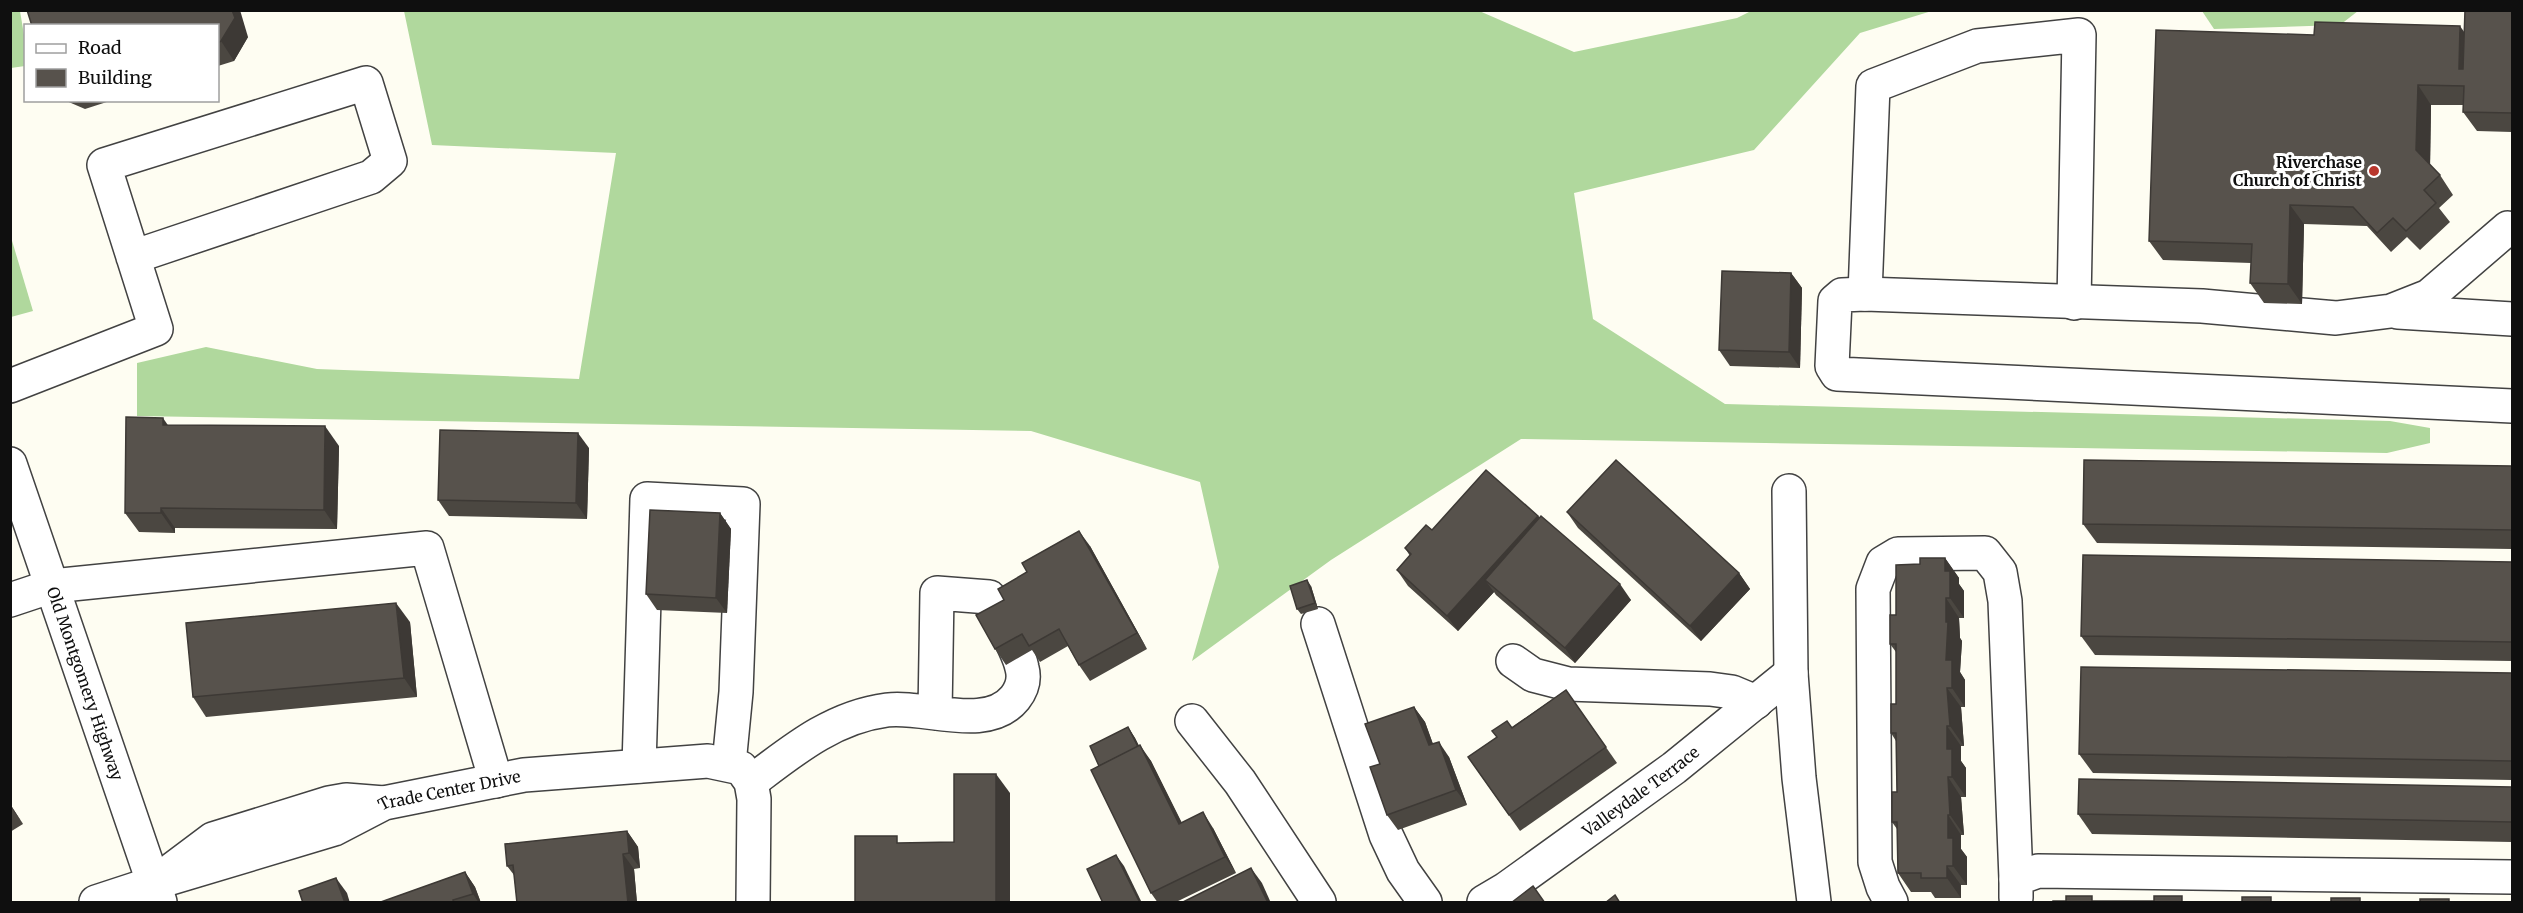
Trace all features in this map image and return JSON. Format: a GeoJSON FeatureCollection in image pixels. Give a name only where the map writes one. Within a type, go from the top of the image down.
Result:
{"type":"FeatureCollection","features":[{"type":"Feature","properties":{"kind":"street"},"geometry":{"type":"LineString","coordinates":[[1865,294],[1873,86],[1977,46],[2079,35],[2074,303]]}},
{"type":"Feature","properties":{"kind":"street"},"geometry":{"type":"LineString","coordinates":[[10,386],[156,329],[133,257],[104,165],[366,83],[390,161],[371,177],[133,257]]}},
{"type":"Feature","properties":{"kind":"street"},"geometry":{"type":"LineString","coordinates":[[2391,311],[2429,296],[2508,228],[2512,229]]}},
{"type":"Feature","properties":{"kind":"street"},"geometry":{"type":"LineString","coordinates":[[2512,319],[2391,311],[2336,318],[2202,306],[1842,295],[1835,301],[1832,366],[1837,375],[2512,405]]}},
{"type":"Feature","properties":{"kind":"street","name":"Old Montgomery Highway"},"geometry":{"type":"LineString","coordinates":[[10,464],[157,893]]}},
{"type":"Feature","properties":{"kind":"street"},"geometry":{"type":"LineString","coordinates":[[1789,491],[1791,673],[1799,778],[1814,903]]}},
{"type":"Feature","properties":{"kind":"street"},"geometry":{"type":"LineString","coordinates":[[639,766],[646,499],[743,504],[736,692],[740,773],[754,799],[753,903]]}},
{"type":"Feature","properties":{"kind":"street"},"geometry":{"type":"LineString","coordinates":[[10,600],[52,586],[427,548],[496,781]]}},
{"type":"Feature","properties":{"kind":"street"},"geometry":{"type":"LineString","coordinates":[[1891,903],[1875,862],[1873,589],[1883,563],[1898,554],[1985,553],[2000,572],[2005,601],[2016,891]]}},
{"type":"Feature","properties":{"kind":"street"},"geometry":{"type":"LineString","coordinates":[[1318,624],[1386,835],[1403,871],[1425,903]]}},
{"type":"Feature","properties":{"kind":"street"},"geometry":{"type":"LineString","coordinates":[[1513,661],[1533,675],[1568,684],[1710,689],[1732,692],[1756,702]]}},
{"type":"Feature","properties":{"kind":"street","name":"Valleydale Terrace"},"geometry":{"type":"LineString","coordinates":[[1484,903],[1674,768],[1791,673]]}},
{"type":"Feature","properties":{"kind":"street"},"geometry":{"type":"LineString","coordinates":[[740,773],[850,718],[889,710],[935,713]]}},
{"type":"Feature","properties":{"kind":"street"},"geometry":{"type":"LineString","coordinates":[[1192,722],[1240,782],[1318,903]]}},
{"type":"Feature","properties":{"kind":"street","name":"Trade Center Drive"},"geometry":{"type":"LineString","coordinates":[[96,903],[157,893],[213,839],[328,803],[346,800],[384,803],[524,775],[639,766],[708,761],[740,773]]}},
{"type":"Feature","properties":{"kind":"street"},"geometry":{"type":"LineString","coordinates":[[2016,891],[2038,870],[2502,885]]}},
{"type":"Feature","properties":{"kind":"green space"},"geometry":{"type":"Polygon","coordinates":[[[1477,10],[1574,52],[1737,18],[1751,11],[1935,10],[1860,33],[1754,150],[1574,193],[1593,319],[1725,404],[2390,421],[2430,428],[2430,443],[2387,453],[1521,439],[1331,560],[1192,661],[1219,567],[1200,482],[1031,431],[137,416],[137,363],[206,347],[317,369],[579,379],[616,153],[432,145],[404,11],[1477,10]]]}},
{"type":"Feature","properties":{"kind":"green space"},"geometry":{"type":"Polygon","coordinates":[[[10,11],[20,11],[24,35],[24,66],[11,68],[10,11]]]}},
{"type":"Feature","properties":{"kind":"green space"},"geometry":{"type":"Polygon","coordinates":[[[2202,11],[2358,11],[2340,25],[2214,29],[2202,11]]]}},
{"type":"Feature","properties":{"kind":"green space"},"geometry":{"type":"Polygon","coordinates":[[[10,234],[33,311],[11,317],[10,317],[10,234]]]}},
{"type":"Feature","properties":{"kind":"building"},"geometry":{"type":"Polygon","coordinates":[[[27,10],[232,10],[235,18],[219,42],[219,24],[31,24],[27,10]]]}},
{"type":"Feature","properties":{"kind":"building"},"geometry":{"type":"Polygon","coordinates":[[[2465,10],[2512,10],[2512,113],[2463,112],[2464,86],[2418,85],[2416,150],[2440,175],[2424,190],[2436,203],[2406,231],[2393,218],[2377,233],[2353,207],[2290,205],[2288,284],[2250,283],[2252,244],[2149,241],[2156,30],[2314,35],[2315,22],[2460,26],[2459,69],[2463,69],[2465,10]]]}},
{"type":"Feature","properties":{"kind":"building"},"geometry":{"type":"Polygon","coordinates":[[[1722,271],[1791,273],[1789,352],[1719,350],[1722,271]]]}},
{"type":"Feature","properties":{"kind":"building"},"geometry":{"type":"Polygon","coordinates":[[[126,417],[163,418],[163,425],[325,426],[324,510],[161,508],[161,513],[125,513],[126,417]]]}},
{"type":"Feature","properties":{"kind":"building"},"geometry":{"type":"Polygon","coordinates":[[[440,430],[578,433],[576,503],[438,500],[440,430]]]}},
{"type":"Feature","properties":{"kind":"building"},"geometry":{"type":"Polygon","coordinates":[[[1616,460],[1739,573],[1690,626],[1567,512],[1616,460]]]}},
{"type":"Feature","properties":{"kind":"building"},"geometry":{"type":"Polygon","coordinates":[[[2084,460],[2512,466],[2512,530],[2083,524],[2084,460]]]}},
{"type":"Feature","properties":{"kind":"building"},"geometry":{"type":"Polygon","coordinates":[[[1486,470],[1538,516],[1447,616],[1397,570],[1411,554],[1405,548],[1426,525],[1432,530],[1486,470]]]}},
{"type":"Feature","properties":{"kind":"building"},"geometry":{"type":"Polygon","coordinates":[[[650,510],[720,513],[716,598],[646,594],[650,510]]]}},
{"type":"Feature","properties":{"kind":"building"},"geometry":{"type":"Polygon","coordinates":[[[1541,516],[1620,584],[1565,648],[1485,580],[1541,516]]]}},
{"type":"Feature","properties":{"kind":"building"},"geometry":{"type":"Polygon","coordinates":[[[1079,531],[1137,633],[1079,665],[1059,629],[1029,646],[1022,634],[995,649],[976,615],[1004,600],[998,589],[1027,572],[1022,563],[1079,531]]]}},
{"type":"Feature","properties":{"kind":"building"},"geometry":{"type":"Polygon","coordinates":[[[2083,555],[2512,562],[2512,642],[2081,636],[2083,555]]]}},
{"type":"Feature","properties":{"kind":"building"},"geometry":{"type":"Polygon","coordinates":[[[1920,558],[1945,558],[1945,571],[1950,571],[1950,598],[1946,598],[1946,622],[1948,622],[1946,660],[1952,660],[1952,688],[1947,688],[1950,726],[1947,726],[1947,749],[1952,749],[1952,777],[1948,777],[1950,815],[1948,815],[1948,838],[1953,838],[1953,866],[1947,866],[1947,878],[1921,878],[1921,873],[1898,873],[1897,822],[1892,822],[1892,792],[1897,792],[1896,733],[1891,733],[1891,704],[1896,704],[1896,644],[1890,644],[1890,615],[1896,615],[1896,565],[1920,564],[1920,558]]]}},
{"type":"Feature","properties":{"kind":"building"},"geometry":{"type":"Polygon","coordinates":[[[1307,580],[1315,603],[1297,609],[1290,586],[1307,580]]]}},
{"type":"Feature","properties":{"kind":"building"},"geometry":{"type":"Polygon","coordinates":[[[396,603],[404,678],[193,697],[186,623],[396,603]]]}},
{"type":"Feature","properties":{"kind":"building"},"geometry":{"type":"Polygon","coordinates":[[[2081,667],[2512,673],[2512,761],[2079,754],[2081,667]]]}},
{"type":"Feature","properties":{"kind":"building"},"geometry":{"type":"Polygon","coordinates":[[[1566,690],[1606,747],[1509,815],[1468,757],[1497,737],[1492,731],[1507,721],[1512,728],[1566,690]]]}},
{"type":"Feature","properties":{"kind":"building"},"geometry":{"type":"Polygon","coordinates":[[[1414,707],[1429,745],[1439,742],[1456,790],[1387,815],[1370,767],[1380,764],[1365,724],[1414,707]]]}},
{"type":"Feature","properties":{"kind":"building"},"geometry":{"type":"Polygon","coordinates":[[[1128,727],[1138,747],[1099,766],[1090,746],[1128,727]]]}},
{"type":"Feature","properties":{"kind":"building"},"geometry":{"type":"Polygon","coordinates":[[[1140,745],[1179,824],[1203,812],[1225,857],[1151,893],[1091,770],[1140,745]]]}},
{"type":"Feature","properties":{"kind":"building"},"geometry":{"type":"Polygon","coordinates":[[[954,774],[996,774],[996,903],[855,903],[855,836],[897,836],[897,843],[954,842],[954,774]]]}},
{"type":"Feature","properties":{"kind":"building"},"geometry":{"type":"Polygon","coordinates":[[[2079,779],[2512,787],[2512,822],[2078,814],[2079,779]]]}},
{"type":"Feature","properties":{"kind":"building"},"geometry":{"type":"Polygon","coordinates":[[[627,831],[629,853],[623,854],[628,903],[517,903],[513,865],[507,866],[505,844],[627,831]]]}},
{"type":"Feature","properties":{"kind":"building"},"geometry":{"type":"Polygon","coordinates":[[[1116,855],[1140,903],[1103,903],[1087,869],[1116,855]]]}},
{"type":"Feature","properties":{"kind":"building"},"geometry":{"type":"Polygon","coordinates":[[[1251,868],[1268,903],[1181,903],[1251,868]]]}},
{"type":"Feature","properties":{"kind":"building"},"geometry":{"type":"Polygon","coordinates":[[[465,872],[473,894],[453,900],[454,903],[378,903],[465,872]]]}},
{"type":"Feature","properties":{"kind":"building"},"geometry":{"type":"Polygon","coordinates":[[[336,878],[345,903],[303,903],[299,891],[336,878]]]}},
{"type":"Feature","properties":{"kind":"building"},"geometry":{"type":"Polygon","coordinates":[[[1533,886],[1545,903],[1511,903],[1533,886]]]}},
{"type":"Feature","properties":{"kind":"building"},"geometry":{"type":"Polygon","coordinates":[[[1615,895],[1620,903],[1605,903],[1615,895]]]}},
{"type":"Feature","properties":{"kind":"building"},"geometry":{"type":"Polygon","coordinates":[[[2066,896],[2092,896],[2092,901],[2154,901],[2154,896],[2182,896],[2182,902],[2242,902],[2242,897],[2271,897],[2271,902],[2287,903],[2053,903],[2053,901],[2066,901],[2066,896]]]}},
{"type":"Feature","properties":{"kind":"building"},"geometry":{"type":"Polygon","coordinates":[[[2331,898],[2360,898],[2360,903],[2331,903],[2331,898]]]}},
{"type":"Feature","properties":{"kind":"building"},"geometry":{"type":"Polygon","coordinates":[[[2420,899],[2449,899],[2449,903],[2420,903],[2420,899]]]}},
{"type":"Feature","properties":{"kind":"place","name":"Riverchase Church of Christ"},"geometry":{"type":"Point","coordinates":[2374,171]}}]}
